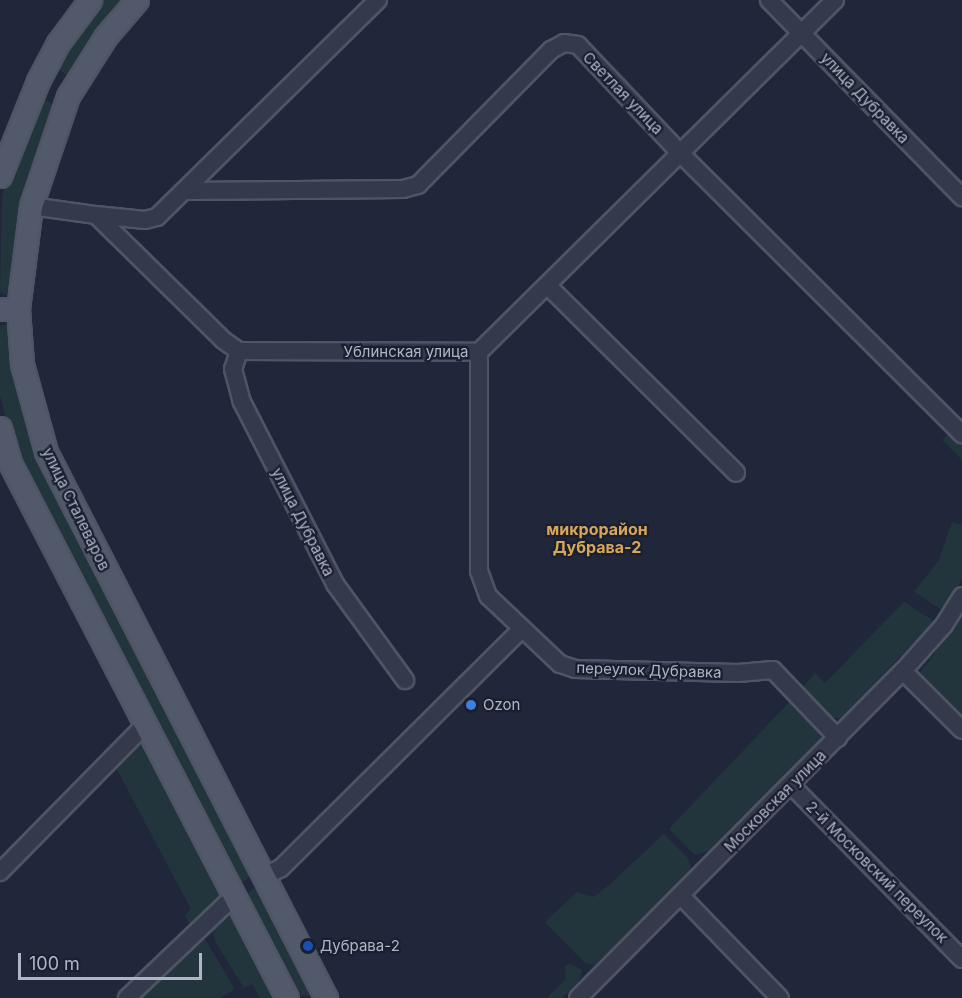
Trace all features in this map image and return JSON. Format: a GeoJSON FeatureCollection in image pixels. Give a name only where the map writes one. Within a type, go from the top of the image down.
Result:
{"type":"FeatureCollection","features":[{"type":"Feature","properties":{"kind":"main road"},"geometry":{"type":"LineString","coordinates":[[0,176],[38,81],[58,43],[90,0]]}},
{"type":"Feature","properties":{"kind":"main road","name":"улица Сталеваров"},"geometry":{"type":"LineString","coordinates":[[138,0],[106,36],[68,96],[31,206],[9,309],[46,452],[326,998]]}},
{"type":"Feature","properties":{"kind":"main road"},"geometry":{"type":"LineString","coordinates":[[38,81],[68,96]]}},
{"type":"Feature","properties":{"kind":"main road"},"geometry":{"type":"LineString","coordinates":[[0,428],[10,463],[287,998]]}},
{"type":"Feature","properties":{"kind":"main road"},"geometry":{"type":"LineString","coordinates":[[234,896],[262,877]]}},
{"type":"Feature","properties":{"kind":"street"},"geometry":{"type":"LineString","coordinates":[[31,206],[145,220],[157,217],[187,191],[378,0]]}},
{"type":"Feature","properties":{"kind":"street","name":"улица Дубравка"},"geometry":{"type":"LineString","coordinates":[[769,0],[962,197]]}},
{"type":"Feature","properties":{"kind":"street","name":"Ублинская улица"},"geometry":{"type":"LineString","coordinates":[[239,351],[479,352],[835,0]]}},
{"type":"Feature","properties":{"kind":"street","name":"Светлая улица"},"geometry":{"type":"LineString","coordinates":[[187,191],[403,189],[418,185],[551,50],[564,43],[578,45],[681,154],[962,434]]}},
{"type":"Feature","properties":{"kind":"street"},"geometry":{"type":"LineString","coordinates":[[96,214],[223,340],[239,351]]}},
{"type":"Feature","properties":{"kind":"street"},"geometry":{"type":"LineString","coordinates":[[548,286],[736,473]]}},
{"type":"Feature","properties":{"kind":"street","name":"улица Дубравка"},"geometry":{"type":"LineString","coordinates":[[239,351],[233,369],[242,402],[335,584],[405,680]]}},
{"type":"Feature","properties":{"kind":"street","name":"переулок Дубравка"},"geometry":{"type":"LineString","coordinates":[[479,352],[479,571],[488,596],[560,664],[575,669],[738,673],[773,670],[838,738]]}},
{"type":"Feature","properties":{"kind":"street","name":"Московская улица"},"geometry":{"type":"LineString","coordinates":[[578,998],[903,671],[944,626],[962,596]]}},
{"type":"Feature","properties":{"kind":"street"},"geometry":{"type":"LineString","coordinates":[[262,877],[281,868],[522,629]]}},
{"type":"Feature","properties":{"kind":"street"},"geometry":{"type":"LineString","coordinates":[[903,671],[962,730]]}},
{"type":"Feature","properties":{"kind":"street"},"geometry":{"type":"LineString","coordinates":[[0,872],[146,724]]}},
{"type":"Feature","properties":{"kind":"street","name":"2-й Московский переулок"},"geometry":{"type":"LineString","coordinates":[[791,785],[962,958]]}},
{"type":"Feature","properties":{"kind":"street"},"geometry":{"type":"LineString","coordinates":[[127,998],[234,896]]}},
{"type":"Feature","properties":{"kind":"street"},"geometry":{"type":"LineString","coordinates":[[681,896],[780,998]]}},
{"type":"Feature","properties":{"kind":"shaded area"},"geometry":{"type":"Polygon","coordinates":[[[100,0],[128,0],[66,75],[57,67],[59,55],[100,0]]]}},
{"type":"Feature","properties":{"kind":"shaded area"},"geometry":{"type":"Polygon","coordinates":[[[45,100],[53,104],[53,116],[13,284],[6,294],[0,293],[2,196],[33,106],[45,100]]]}},
{"type":"Feature","properties":{"kind":"shaded area"},"geometry":{"type":"Polygon","coordinates":[[[7,325],[13,336],[15,367],[251,867],[250,877],[242,883],[234,879],[19,463],[0,396],[0,326],[7,325]]]}},
{"type":"Feature","properties":{"kind":"shaded area"},"geometry":{"type":"Polygon","coordinates":[[[951,431],[962,441],[962,460],[942,440],[951,431]]]}},
{"type":"Feature","properties":{"kind":"shaded area"},"geometry":{"type":"Polygon","coordinates":[[[952,522],[962,525],[962,579],[942,610],[914,592],[939,560],[952,522]]]}},
{"type":"Feature","properties":{"kind":"shaded area"},"geometry":{"type":"Polygon","coordinates":[[[904,602],[934,621],[849,711],[841,718],[826,717],[799,692],[815,673],[825,683],[904,602]]]}},
{"type":"Feature","properties":{"kind":"shaded area"},"geometry":{"type":"Polygon","coordinates":[[[962,617],[962,719],[922,685],[919,674],[962,617]]]}},
{"type":"Feature","properties":{"kind":"shaded area"},"geometry":{"type":"Polygon","coordinates":[[[793,698],[819,725],[821,739],[710,851],[695,855],[669,829],[793,698]]]}},
{"type":"Feature","properties":{"kind":"shaded area"},"geometry":{"type":"Polygon","coordinates":[[[133,745],[145,746],[224,896],[193,929],[185,916],[191,909],[114,764],[133,745]]]}},
{"type":"Feature","properties":{"kind":"shaded area"},"geometry":{"type":"Polygon","coordinates":[[[664,834],[688,858],[691,868],[599,961],[594,965],[584,962],[545,922],[577,892],[593,897],[608,886],[664,834]]]}},
{"type":"Feature","properties":{"kind":"shaded area"},"geometry":{"type":"Polygon","coordinates":[[[254,888],[261,889],[313,987],[311,996],[296,995],[243,898],[254,888]]]}},
{"type":"Feature","properties":{"kind":"shaded area"},"geometry":{"type":"Polygon","coordinates":[[[229,910],[235,915],[280,998],[260,998],[252,984],[244,988],[215,941],[211,924],[229,910]]]}},
{"type":"Feature","properties":{"kind":"shaded area"},"geometry":{"type":"Polygon","coordinates":[[[201,933],[235,989],[220,998],[135,998],[201,933]]]}},
{"type":"Feature","properties":{"kind":"shaded area"},"geometry":{"type":"Polygon","coordinates":[[[570,964],[582,970],[579,981],[562,998],[547,998],[566,979],[565,966],[570,964]]]}},
{"type":"Feature","properties":{"kind":"place","name":"Ozon"},"geometry":{"type":"Point","coordinates":[471,705]}},
{"type":"Feature","properties":{"kind":"place","name":"Дубрава-2"},"geometry":{"type":"Point","coordinates":[308,946]}},
{"type":"Feature","properties":{"kind":"district","name":"микрорайон Дубрава-2"},"geometry":{"type":"Point","coordinates":[597,538]}}]}
